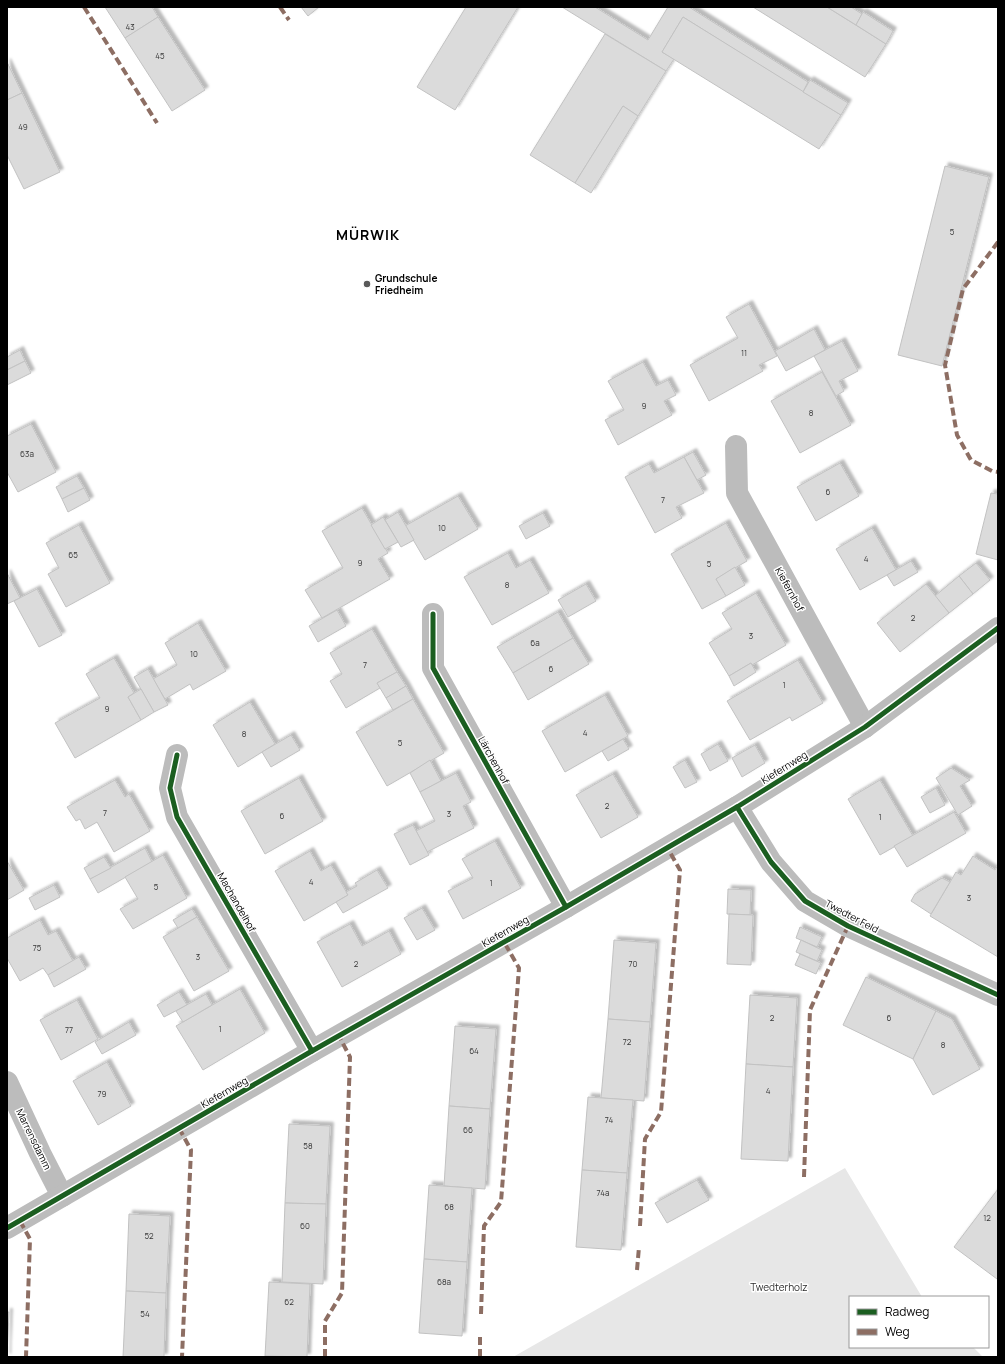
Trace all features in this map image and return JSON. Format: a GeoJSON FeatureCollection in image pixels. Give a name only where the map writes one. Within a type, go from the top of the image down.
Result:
{"type":"FeatureCollection","features":[{"type":"Feature","properties":{"kind":"street","name":"Kiefernhof"},"geometry":{"type":"LineString","coordinates":[[736,446],[737,493],[865,726]]}},
{"type":"Feature","properties":{"kind":"street","name":"Lärchenhof"},"geometry":{"type":"LineString","coordinates":[[433,614],[432,668],[566,907]]}},
{"type":"Feature","properties":{"kind":"street","name":"Kiefernweg"},"geometry":{"type":"LineString","coordinates":[[7,1228],[737,807],[865,726],[998,628]]}},
{"type":"Feature","properties":{"kind":"street","name":"Machandelhof"},"geometry":{"type":"LineString","coordinates":[[177,755],[170,788],[178,817],[312,1051]]}},
{"type":"Feature","properties":{"kind":"street","name":"Twedter Feld"},"geometry":{"type":"LineString","coordinates":[[737,807],[771,862],[805,901],[848,926],[998,995]]}},
{"type":"Feature","properties":{"kind":"street","name":"Marrensdamm"},"geometry":{"type":"LineString","coordinates":[[7,1082],[62,1196]]}},
{"type":"Feature","properties":{"kind":"green space","name":"Twedterholz"},"geometry":{"type":"Polygon","coordinates":[[[845,1168],[921,1296],[849,1296],[849,1348],[974,1348],[983,1357],[513,1357],[845,1168]]]}},
{"type":"Feature","properties":{"kind":"building"},"geometry":{"type":"Polygon","coordinates":[[[105,7],[152,7],[158,17],[125,38],[105,7]]]}},
{"type":"Feature","properties":{"kind":"building"},"geometry":{"type":"Polygon","coordinates":[[[301,7],[319,7],[308,16],[301,7]]]}},
{"type":"Feature","properties":{"kind":"building"},"geometry":{"type":"Polygon","coordinates":[[[466,7],[518,7],[455,110],[417,87],[466,7]]]}},
{"type":"Feature","properties":{"kind":"building"},"geometry":{"type":"Polygon","coordinates":[[[562,7],[595,7],[648,40],[668,7],[689,7],[808,82],[803,92],[683,17],[662,52],[674,59],[666,71],[562,7]]]}},
{"type":"Feature","properties":{"kind":"building"},"geometry":{"type":"Polygon","coordinates":[[[753,7],[827,7],[886,44],[865,77],[753,7]]]}},
{"type":"Feature","properties":{"kind":"building"},"geometry":{"type":"Polygon","coordinates":[[[827,7],[851,7],[862,14],[856,25],[827,7]]]}},
{"type":"Feature","properties":{"kind":"building"},"geometry":{"type":"Polygon","coordinates":[[[863,12],[893,31],[886,44],[856,25],[863,12]]]}},
{"type":"Feature","properties":{"kind":"building"},"geometry":{"type":"Polygon","coordinates":[[[158,17],[205,90],[172,111],[125,38],[158,17]]]}},
{"type":"Feature","properties":{"kind":"building"},"geometry":{"type":"Polygon","coordinates":[[[683,17],[841,115],[819,149],[662,52],[683,17]]]}},
{"type":"Feature","properties":{"kind":"building"},"geometry":{"type":"Polygon","coordinates":[[[605,34],[666,71],[638,116],[623,106],[575,183],[530,155],[605,34]]]}},
{"type":"Feature","properties":{"kind":"building"},"geometry":{"type":"Polygon","coordinates":[[[7,62],[22,93],[7,100],[7,62]]]}},
{"type":"Feature","properties":{"kind":"building"},"geometry":{"type":"Polygon","coordinates":[[[810,80],[848,103],[841,115],[803,92],[810,80]]]}},
{"type":"Feature","properties":{"kind":"building"},"geometry":{"type":"Polygon","coordinates":[[[22,93],[60,172],[24,189],[7,155],[7,100],[22,93]]]}},
{"type":"Feature","properties":{"kind":"building"},"geometry":{"type":"Polygon","coordinates":[[[623,106],[638,116],[591,193],[575,183],[623,106]]]}},
{"type":"Feature","properties":{"kind":"building"},"geometry":{"type":"Polygon","coordinates":[[[945,166],[989,177],[942,366],[898,355],[945,166]]]}},
{"type":"Feature","properties":{"kind":"building"},"geometry":{"type":"Polygon","coordinates":[[[749,304],[777,356],[759,365],[763,371],[709,401],[690,365],[738,338],[726,317],[749,304]]]}},
{"type":"Feature","properties":{"kind":"building"},"geometry":{"type":"Polygon","coordinates":[[[814,329],[825,350],[786,371],[775,351],[814,329]]]}},
{"type":"Feature","properties":{"kind":"building"},"geometry":{"type":"Polygon","coordinates":[[[842,341],[858,371],[839,381],[844,391],[836,396],[814,356],[842,341]]]}},
{"type":"Feature","properties":{"kind":"building"},"geometry":{"type":"Polygon","coordinates":[[[20,350],[25,361],[7,370],[7,357],[20,350]]]}},
{"type":"Feature","properties":{"kind":"building"},"geometry":{"type":"Polygon","coordinates":[[[25,361],[31,373],[7,385],[7,370],[25,361]]]}},
{"type":"Feature","properties":{"kind":"building"},"geometry":{"type":"Polygon","coordinates":[[[643,362],[656,386],[668,380],[676,395],[664,401],[672,415],[618,445],[605,420],[624,410],[608,381],[643,362]]]}},
{"type":"Feature","properties":{"kind":"building"},"geometry":{"type":"Polygon","coordinates":[[[822,372],[851,425],[800,453],[771,401],[822,372]]]}},
{"type":"Feature","properties":{"kind":"building"},"geometry":{"type":"Polygon","coordinates":[[[31,424],[56,472],[18,492],[7,472],[7,436],[31,424]]]}},
{"type":"Feature","properties":{"kind":"building"},"geometry":{"type":"Polygon","coordinates":[[[693,452],[706,475],[697,480],[684,457],[693,452]]]}},
{"type":"Feature","properties":{"kind":"building"},"geometry":{"type":"Polygon","coordinates":[[[684,457],[704,493],[676,507],[682,518],[655,533],[625,477],[649,464],[654,473],[684,457]]]}},
{"type":"Feature","properties":{"kind":"building"},"geometry":{"type":"Polygon","coordinates":[[[840,463],[859,496],[816,521],[797,487],[840,463]]]}},
{"type":"Feature","properties":{"kind":"building"},"geometry":{"type":"Polygon","coordinates":[[[77,476],[84,488],[62,499],[56,487],[77,476]]]}},
{"type":"Feature","properties":{"kind":"building"},"geometry":{"type":"Polygon","coordinates":[[[84,488],[90,500],[68,512],[62,499],[84,488]]]}},
{"type":"Feature","properties":{"kind":"building"},"geometry":{"type":"Polygon","coordinates":[[[991,493],[998,494],[998,560],[976,554],[991,493]]]}},
{"type":"Feature","properties":{"kind":"building"},"geometry":{"type":"Polygon","coordinates":[[[458,496],[478,529],[425,560],[405,526],[458,496]]]}},
{"type":"Feature","properties":{"kind":"building"},"geometry":{"type":"Polygon","coordinates":[[[362,508],[388,553],[378,559],[390,579],[322,618],[305,590],[343,568],[322,531],[362,508]]]}},
{"type":"Feature","properties":{"kind":"building"},"geometry":{"type":"Polygon","coordinates":[[[398,512],[414,540],[401,547],[385,520],[398,512]]]}},
{"type":"Feature","properties":{"kind":"building"},"geometry":{"type":"Polygon","coordinates":[[[543,513],[550,526],[526,539],[519,526],[543,513]]]}},
{"type":"Feature","properties":{"kind":"building"},"geometry":{"type":"Polygon","coordinates":[[[383,517],[398,542],[385,549],[371,525],[383,517]]]}},
{"type":"Feature","properties":{"kind":"building"},"geometry":{"type":"Polygon","coordinates":[[[726,523],[747,561],[716,579],[726,596],[702,609],[671,554],[726,523]]]}},
{"type":"Feature","properties":{"kind":"building"},"geometry":{"type":"Polygon","coordinates":[[[79,525],[110,583],[66,607],[48,574],[59,568],[46,543],[79,525]]]}},
{"type":"Feature","properties":{"kind":"building"},"geometry":{"type":"Polygon","coordinates":[[[872,528],[896,570],[860,590],[836,549],[872,528]]]}},
{"type":"Feature","properties":{"kind":"building"},"geometry":{"type":"Polygon","coordinates":[[[508,553],[516,568],[530,560],[549,593],[492,625],[464,577],[508,553]]]}},
{"type":"Feature","properties":{"kind":"building"},"geometry":{"type":"Polygon","coordinates":[[[911,561],[918,572],[894,586],[887,575],[911,561]]]}},
{"type":"Feature","properties":{"kind":"building"},"geometry":{"type":"Polygon","coordinates":[[[976,563],[990,580],[973,594],[959,576],[976,563]]]}},
{"type":"Feature","properties":{"kind":"building"},"geometry":{"type":"Polygon","coordinates":[[[735,567],[745,585],[726,596],[716,579],[735,567]]]}},
{"type":"Feature","properties":{"kind":"building"},"geometry":{"type":"Polygon","coordinates":[[[7,573],[20,598],[7,604],[7,573]]]}},
{"type":"Feature","properties":{"kind":"building"},"geometry":{"type":"Polygon","coordinates":[[[959,576],[973,594],[949,613],[935,596],[959,576]]]}},
{"type":"Feature","properties":{"kind":"building"},"geometry":{"type":"Polygon","coordinates":[[[586,584],[596,601],[568,617],[558,600],[586,584]]]}},
{"type":"Feature","properties":{"kind":"building"},"geometry":{"type":"Polygon","coordinates":[[[926,584],[949,613],[900,652],[877,623],[926,584]]]}},
{"type":"Feature","properties":{"kind":"building"},"geometry":{"type":"Polygon","coordinates":[[[37,589],[62,635],[39,647],[14,601],[37,589]]]}},
{"type":"Feature","properties":{"kind":"building"},"geometry":{"type":"Polygon","coordinates":[[[756,593],[786,645],[752,665],[751,663],[729,676],[709,643],[732,629],[722,613],[756,593]]]}},
{"type":"Feature","properties":{"kind":"building"},"geometry":{"type":"Polygon","coordinates":[[[337,610],[346,626],[318,642],[309,626],[337,610]]]}},
{"type":"Feature","properties":{"kind":"building"},"geometry":{"type":"Polygon","coordinates":[[[558,612],[573,638],[513,673],[497,647],[558,612]]]}},
{"type":"Feature","properties":{"kind":"building"},"geometry":{"type":"Polygon","coordinates":[[[198,623],[226,671],[193,690],[190,684],[165,699],[153,679],[177,665],[165,643],[198,623]]]}},
{"type":"Feature","properties":{"kind":"building"},"geometry":{"type":"Polygon","coordinates":[[[372,629],[397,672],[377,683],[380,688],[346,708],[330,681],[342,674],[330,653],[372,629]]]}},
{"type":"Feature","properties":{"kind":"building"},"geometry":{"type":"Polygon","coordinates":[[[573,638],[589,664],[528,700],[513,673],[573,638]]]}},
{"type":"Feature","properties":{"kind":"building"},"geometry":{"type":"Polygon","coordinates":[[[114,658],[134,693],[128,697],[141,720],[75,758],[55,723],[100,698],[86,674],[114,658]]]}},
{"type":"Feature","properties":{"kind":"building"},"geometry":{"type":"Polygon","coordinates":[[[798,660],[823,703],[792,721],[790,717],[750,740],[727,701],[798,660]]]}},
{"type":"Feature","properties":{"kind":"building"},"geometry":{"type":"Polygon","coordinates":[[[751,663],[756,672],[734,686],[729,676],[751,663]]]}},
{"type":"Feature","properties":{"kind":"building"},"geometry":{"type":"Polygon","coordinates":[[[148,669],[168,705],[154,712],[134,677],[148,669]]]}},
{"type":"Feature","properties":{"kind":"building"},"geometry":{"type":"Polygon","coordinates":[[[397,672],[406,686],[386,698],[377,683],[397,672]]]}},
{"type":"Feature","properties":{"kind":"building"},"geometry":{"type":"Polygon","coordinates":[[[406,686],[413,699],[393,710],[386,698],[406,686]]]}},
{"type":"Feature","properties":{"kind":"building"},"geometry":{"type":"Polygon","coordinates":[[[141,689],[154,712],[141,720],[128,697],[141,689]]]}},
{"type":"Feature","properties":{"kind":"building"},"geometry":{"type":"Polygon","coordinates":[[[605,695],[628,736],[565,772],[542,731],[605,695]]]}},
{"type":"Feature","properties":{"kind":"building"},"geometry":{"type":"Polygon","coordinates":[[[413,699],[444,753],[387,786],[356,732],[413,699]]]}},
{"type":"Feature","properties":{"kind":"building"},"geometry":{"type":"Polygon","coordinates":[[[250,702],[275,744],[238,767],[213,725],[250,702]]]}},
{"type":"Feature","properties":{"kind":"building"},"geometry":{"type":"Polygon","coordinates":[[[291,735],[300,750],[271,767],[262,752],[291,735]]]}},
{"type":"Feature","properties":{"kind":"building"},"geometry":{"type":"Polygon","coordinates":[[[623,739],[629,749],[608,761],[602,751],[623,739]]]}},
{"type":"Feature","properties":{"kind":"building"},"geometry":{"type":"Polygon","coordinates":[[[718,744],[728,761],[710,771],[701,754],[718,744]]]}},
{"type":"Feature","properties":{"kind":"building"},"geometry":{"type":"Polygon","coordinates":[[[755,745],[765,763],[742,777],[732,758],[755,745]]]}},
{"type":"Feature","properties":{"kind":"building"},"geometry":{"type":"Polygon","coordinates":[[[430,760],[441,781],[420,792],[410,773],[430,760]]]}},
{"type":"Feature","properties":{"kind":"building"},"geometry":{"type":"Polygon","coordinates":[[[685,760],[697,782],[685,788],[673,767],[685,760]]]}},
{"type":"Feature","properties":{"kind":"building"},"geometry":{"type":"Polygon","coordinates":[[[951,768],[970,780],[960,786],[972,806],[958,815],[936,778],[951,768]]]}},
{"type":"Feature","properties":{"kind":"building"},"geometry":{"type":"Polygon","coordinates":[[[456,773],[471,802],[463,806],[474,828],[427,852],[416,831],[435,821],[420,792],[456,773]]]}},
{"type":"Feature","properties":{"kind":"building"},"geometry":{"type":"Polygon","coordinates":[[[613,774],[638,817],[601,838],[576,795],[613,774]]]}},
{"type":"Feature","properties":{"kind":"building"},"geometry":{"type":"Polygon","coordinates":[[[299,778],[323,821],[265,854],[241,811],[299,778]]]}},
{"type":"Feature","properties":{"kind":"building"},"geometry":{"type":"Polygon","coordinates":[[[115,780],[125,797],[129,794],[150,831],[114,852],[97,822],[85,829],[80,819],[76,821],[67,807],[115,780]]]}},
{"type":"Feature","properties":{"kind":"building"},"geometry":{"type":"Polygon","coordinates":[[[880,780],[913,836],[880,855],[848,799],[880,780]]]}},
{"type":"Feature","properties":{"kind":"building"},"geometry":{"type":"Polygon","coordinates":[[[936,788],[945,805],[930,813],[921,797],[936,788]]]}},
{"type":"Feature","properties":{"kind":"building"},"geometry":{"type":"Polygon","coordinates":[[[954,812],[966,833],[907,867],[894,846],[954,812]]]}},
{"type":"Feature","properties":{"kind":"building"},"geometry":{"type":"Polygon","coordinates":[[[413,825],[429,855],[410,865],[394,834],[413,825]]]}},
{"type":"Feature","properties":{"kind":"building"},"geometry":{"type":"Polygon","coordinates":[[[495,841],[521,888],[463,919],[448,891],[473,878],[462,859],[495,841]]]}},
{"type":"Feature","properties":{"kind":"building"},"geometry":{"type":"Polygon","coordinates":[[[145,848],[152,862],[98,893],[90,879],[145,848]]]}},
{"type":"Feature","properties":{"kind":"building"},"geometry":{"type":"Polygon","coordinates":[[[310,851],[321,871],[331,865],[348,895],[304,921],[275,871],[310,851]]]}},
{"type":"Feature","properties":{"kind":"building"},"geometry":{"type":"Polygon","coordinates":[[[163,855],[187,898],[133,929],[120,909],[138,899],[125,877],[163,855]]]}},
{"type":"Feature","properties":{"kind":"building"},"geometry":{"type":"Polygon","coordinates":[[[973,856],[995,870],[998,865],[998,957],[930,916],[956,872],[961,875],[973,856]]]}},
{"type":"Feature","properties":{"kind":"building"},"geometry":{"type":"Polygon","coordinates":[[[104,857],[111,868],[90,879],[84,868],[104,857]]]}},
{"type":"Feature","properties":{"kind":"building"},"geometry":{"type":"Polygon","coordinates":[[[7,861],[24,890],[7,900],[7,861]]]}},
{"type":"Feature","properties":{"kind":"building"},"geometry":{"type":"Polygon","coordinates":[[[377,870],[388,888],[343,913],[336,902],[348,895],[346,892],[357,886],[355,883],[377,870]]]}},
{"type":"Feature","properties":{"kind":"building"},"geometry":{"type":"Polygon","coordinates":[[[942,878],[950,882],[931,914],[911,901],[915,894],[942,878]]]}},
{"type":"Feature","properties":{"kind":"building"},"geometry":{"type":"Polygon","coordinates":[[[54,885],[60,897],[35,910],[29,898],[54,885]]]}},
{"type":"Feature","properties":{"kind":"building"},"geometry":{"type":"Polygon","coordinates":[[[728,889],[751,890],[750,915],[727,914],[728,889]]]}},
{"type":"Feature","properties":{"kind":"building"},"geometry":{"type":"Polygon","coordinates":[[[422,908],[435,930],[417,940],[404,918],[422,908]]]}},
{"type":"Feature","properties":{"kind":"building"},"geometry":{"type":"Polygon","coordinates":[[[192,909],[197,917],[178,928],[173,920],[192,909]]]}},
{"type":"Feature","properties":{"kind":"building"},"geometry":{"type":"Polygon","coordinates":[[[729,914],[753,915],[751,965],[727,964],[729,914]]]}},
{"type":"Feature","properties":{"kind":"building"},"geometry":{"type":"Polygon","coordinates":[[[197,917],[229,971],[194,991],[163,937],[197,917]]]}},
{"type":"Feature","properties":{"kind":"building"},"geometry":{"type":"Polygon","coordinates":[[[40,920],[48,935],[56,931],[73,961],[48,975],[43,968],[20,981],[7,958],[7,938],[40,920]]]}},
{"type":"Feature","properties":{"kind":"building"},"geometry":{"type":"Polygon","coordinates":[[[350,924],[362,946],[389,931],[401,954],[342,987],[317,942],[350,924]]]}},
{"type":"Feature","properties":{"kind":"building"},"geometry":{"type":"Polygon","coordinates":[[[800,927],[822,937],[817,947],[796,938],[800,927]]]}},
{"type":"Feature","properties":{"kind":"building"},"geometry":{"type":"Polygon","coordinates":[[[614,940],[656,943],[650,1022],[608,1019],[614,940]]]}},
{"type":"Feature","properties":{"kind":"building"},"geometry":{"type":"Polygon","coordinates":[[[801,940],[822,950],[817,961],[796,952],[801,940]]]}},
{"type":"Feature","properties":{"kind":"building"},"geometry":{"type":"Polygon","coordinates":[[[800,954],[821,963],[816,974],[795,965],[800,954]]]}},
{"type":"Feature","properties":{"kind":"building"},"geometry":{"type":"Polygon","coordinates":[[[79,957],[86,969],[54,987],[48,975],[79,957]]]}},
{"type":"Feature","properties":{"kind":"building"},"geometry":{"type":"Polygon","coordinates":[[[866,977],[936,1011],[913,1059],[843,1025],[866,977]]]}},
{"type":"Feature","properties":{"kind":"building"},"geometry":{"type":"Polygon","coordinates":[[[240,989],[265,1033],[203,1070],[176,1026],[240,989]]]}},
{"type":"Feature","properties":{"kind":"building"},"geometry":{"type":"Polygon","coordinates":[[[179,992],[187,1005],[164,1017],[157,1005],[179,992]]]}},
{"type":"Feature","properties":{"kind":"building"},"geometry":{"type":"Polygon","coordinates":[[[206,994],[212,1005],[183,1022],[176,1011],[206,994]]]}},
{"type":"Feature","properties":{"kind":"building"},"geometry":{"type":"Polygon","coordinates":[[[750,995],[797,998],[793,1067],[746,1064],[750,995]]]}},
{"type":"Feature","properties":{"kind":"building"},"geometry":{"type":"Polygon","coordinates":[[[77,1000],[98,1039],[61,1060],[40,1020],[77,1000]]]}},
{"type":"Feature","properties":{"kind":"building"},"geometry":{"type":"Polygon","coordinates":[[[936,1011],[952,1019],[980,1069],[933,1095],[913,1059],[936,1011]]]}},
{"type":"Feature","properties":{"kind":"building"},"geometry":{"type":"Polygon","coordinates":[[[608,1019],[650,1022],[644,1101],[601,1098],[608,1019]]]}},
{"type":"Feature","properties":{"kind":"building"},"geometry":{"type":"Polygon","coordinates":[[[129,1022],[136,1035],[102,1054],[95,1042],[129,1022]]]}},
{"type":"Feature","properties":{"kind":"building"},"geometry":{"type":"Polygon","coordinates":[[[455,1026],[496,1029],[490,1109],[449,1106],[455,1026]]]}},
{"type":"Feature","properties":{"kind":"building"},"geometry":{"type":"Polygon","coordinates":[[[107,1062],[131,1106],[98,1125],[73,1081],[107,1062]]]}},
{"type":"Feature","properties":{"kind":"building"},"geometry":{"type":"Polygon","coordinates":[[[746,1064],[793,1067],[788,1161],[741,1159],[746,1064]]]}},
{"type":"Feature","properties":{"kind":"building"},"geometry":{"type":"Polygon","coordinates":[[[588,1097],[633,1100],[627,1173],[582,1170],[588,1097]]]}},
{"type":"Feature","properties":{"kind":"building"},"geometry":{"type":"Polygon","coordinates":[[[449,1106],[490,1109],[485,1189],[444,1186],[449,1106]]]}},
{"type":"Feature","properties":{"kind":"building"},"geometry":{"type":"Polygon","coordinates":[[[289,1124],[330,1126],[326,1204],[285,1203],[289,1124]]]}},
{"type":"Feature","properties":{"kind":"building"},"geometry":{"type":"Polygon","coordinates":[[[582,1170],[627,1173],[621,1250],[576,1247],[582,1170]]]}},
{"type":"Feature","properties":{"kind":"building"},"geometry":{"type":"Polygon","coordinates":[[[697,1180],[709,1200],[667,1223],[655,1203],[697,1180]]]}},
{"type":"Feature","properties":{"kind":"building"},"geometry":{"type":"Polygon","coordinates":[[[429,1185],[472,1188],[467,1262],[424,1259],[429,1185]]]}},
{"type":"Feature","properties":{"kind":"building"},"geometry":{"type":"Polygon","coordinates":[[[998,1189],[998,1278],[997,1279],[954,1247],[998,1189]]]}},
{"type":"Feature","properties":{"kind":"building"},"geometry":{"type":"Polygon","coordinates":[[[285,1203],[326,1204],[323,1284],[282,1282],[285,1203]]]}},
{"type":"Feature","properties":{"kind":"building"},"geometry":{"type":"Polygon","coordinates":[[[129,1214],[170,1216],[166,1293],[126,1291],[129,1214]]]}},
{"type":"Feature","properties":{"kind":"building"},"geometry":{"type":"Polygon","coordinates":[[[424,1259],[467,1262],[462,1336],[419,1333],[424,1259]]]}},
{"type":"Feature","properties":{"kind":"building"},"geometry":{"type":"Polygon","coordinates":[[[269,1282],[310,1284],[307,1357],[265,1356],[269,1282]]]}},
{"type":"Feature","properties":{"kind":"building"},"geometry":{"type":"Polygon","coordinates":[[[126,1291],[166,1293],[164,1357],[123,1357],[126,1291]]]}},
{"type":"Feature","properties":{"kind":"building"},"geometry":{"type":"Polygon","coordinates":[[[7,1312],[9,1312],[7,1357],[7,1312]]]}},
{"type":"Feature","properties":{"kind":"marked path"},"geometry":{"type":"LineString","coordinates":[[84,7],[157,123]]}},
{"type":"Feature","properties":{"kind":"marked path"},"geometry":{"type":"LineString","coordinates":[[280,7],[289,20]]}},
{"type":"Feature","properties":{"kind":"marked path"},"geometry":{"type":"LineString","coordinates":[[998,242],[963,289],[945,365],[957,435],[971,460],[992,471],[998,472]]}},
{"type":"Feature","properties":{"kind":"marked path"},"geometry":{"type":"LineString","coordinates":[[640,1226],[645,1139],[661,1112],[680,870],[667,847]]}},
{"type":"Feature","properties":{"kind":"marked path"},"geometry":{"type":"LineString","coordinates":[[804,1177],[810,1010],[848,926]]}},
{"type":"Feature","properties":{"kind":"marked path"},"geometry":{"type":"LineString","coordinates":[[481,1314],[484,1226],[501,1202],[519,968],[504,942]]}},
{"type":"Feature","properties":{"kind":"marked path"},"geometry":{"type":"LineString","coordinates":[[325,1357],[325,1321],[342,1293],[350,1057],[339,1036]]}},
{"type":"Feature","properties":{"kind":"marked path"},"geometry":{"type":"LineString","coordinates":[[179,1128],[191,1150],[182,1357]]}},
{"type":"Feature","properties":{"kind":"marked path"},"geometry":{"type":"LineString","coordinates":[[20,1221],[30,1239],[26,1357]]}},
{"type":"Feature","properties":{"kind":"marked path"},"geometry":{"type":"LineString","coordinates":[[637,1270],[639,1247]]}},
{"type":"Feature","properties":{"kind":"marked path"},"geometry":{"type":"LineString","coordinates":[[480,1335],[480,1357]]}},
{"type":"Feature","properties":{"kind":"cycle path"},"geometry":{"type":"LineString","coordinates":[[433,614],[433,668],[566,907]]}},
{"type":"Feature","properties":{"kind":"cycle path"},"geometry":{"type":"LineString","coordinates":[[7,1228],[737,807],[865,727],[998,628]]}},
{"type":"Feature","properties":{"kind":"cycle path"},"geometry":{"type":"LineString","coordinates":[[177,755],[170,788],[177,817],[312,1051]]}},
{"type":"Feature","properties":{"kind":"cycle path"},"geometry":{"type":"LineString","coordinates":[[737,807],[771,862],[805,901],[848,926],[998,995]]}},
{"type":"Feature","properties":{"kind":"place","name":"Grundschule Friedheim"},"geometry":{"type":"Point","coordinates":[367,284]}},
{"type":"Feature","properties":{"kind":"district","name":"MÜRWIK"},"geometry":{"type":"Point","coordinates":[368,235]}}]}
